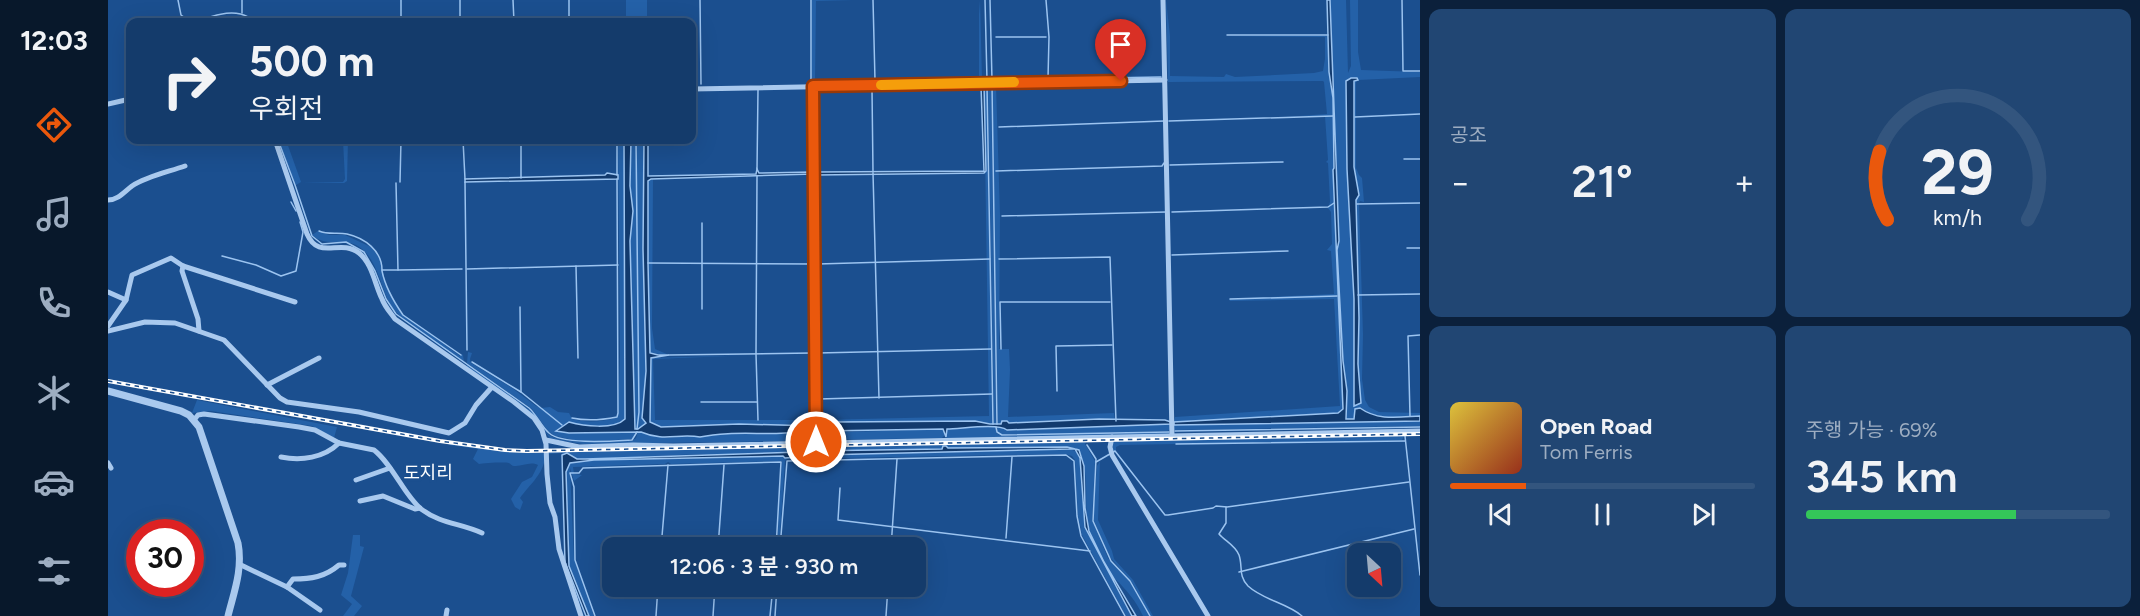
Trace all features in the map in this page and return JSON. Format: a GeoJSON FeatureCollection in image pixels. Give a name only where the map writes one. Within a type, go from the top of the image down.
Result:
{"type":"FeatureCollection","features":[{"type":"Feature","properties":{"kind":"street"},"geometry":{"type":"LineString","coordinates":[[1163,0],[1172,436]]}},
{"type":"Feature","properties":{"kind":"street"},"geometry":{"type":"LineString","coordinates":[[696,89],[1165,80]]}},
{"type":"Feature","properties":{"kind":"street"},"geometry":{"type":"LineString","coordinates":[[813,86],[816,442]]}},
{"type":"Feature","properties":{"kind":"street"},"geometry":{"type":"LineString","coordinates":[[108,104],[126,100]]}},
{"type":"Feature","properties":{"kind":"street"},"geometry":{"type":"LineString","coordinates":[[276,144],[307,234],[313,244],[321,248],[344,247],[358,252],[368,266],[382,301],[395,319],[534,418],[542,430],[546,440],[550,503],[555,517],[559,549],[581,616]]}},
{"type":"Feature","properties":{"kind":"street"},"geometry":{"type":"LineString","coordinates":[[108,200],[113,200],[133,185],[149,178],[186,166]]}},
{"type":"Feature","properties":{"kind":"street"},"geometry":{"type":"LineString","coordinates":[[108,328],[126,300],[130,278],[135,273],[171,258],[183,266],[295,302]]}},
{"type":"Feature","properties":{"kind":"street"},"geometry":{"type":"LineString","coordinates":[[183,266],[182,271],[198,319],[199,331]]}},
{"type":"Feature","properties":{"kind":"street"},"geometry":{"type":"LineString","coordinates":[[108,292],[126,300]]}},
{"type":"Feature","properties":{"kind":"street"},"geometry":{"type":"LineString","coordinates":[[108,328],[145,322],[176,323],[224,340],[286,402],[359,412],[449,433],[465,423],[476,405],[492,387]]}},
{"type":"Feature","properties":{"kind":"street"},"geometry":{"type":"LineString","coordinates":[[267,385],[319,358]]}},
{"type":"Feature","properties":{"kind":"street"},"geometry":{"type":"LineString","coordinates":[[108,391],[159,403],[181,411],[194,420],[203,435],[238,543],[241,565],[228,616]]}},
{"type":"Feature","properties":{"kind":"street"},"geometry":{"type":"LineString","coordinates":[[194,420],[198,415],[204,414],[299,427],[315,430],[339,443],[374,450],[420,508],[440,521],[466,526],[482,533]]}},
{"type":"Feature","properties":{"kind":"street"},"geometry":{"type":"LineString","coordinates":[[546,440],[579,447],[1420,431]]}},
{"type":"Feature","properties":{"kind":"street"},"geometry":{"type":"LineString","coordinates":[[1112,437],[1110,447],[1112,455],[1208,616]]}},
{"type":"Feature","properties":{"kind":"street"},"geometry":{"type":"LineString","coordinates":[[281,457],[316,457],[339,443]]}},
{"type":"Feature","properties":{"kind":"street"},"geometry":{"type":"LineString","coordinates":[[356,480],[390,468]]}},
{"type":"Feature","properties":{"kind":"street"},"geometry":{"type":"LineString","coordinates":[[360,501],[383,496],[415,509],[420,508]]}},
{"type":"Feature","properties":{"kind":"street"},"geometry":{"type":"LineString","coordinates":[[241,565],[287,587],[320,610]]}},
{"type":"Feature","properties":{"kind":"street"},"geometry":{"type":"LineString","coordinates":[[287,587],[293,579],[322,576],[339,565],[344,565]]}},
{"type":"Feature","properties":{"kind":"shaded area"},"geometry":{"type":"Polygon","coordinates":[[[626,0],[647,0],[647,18],[626,18],[626,0]]]}},
{"type":"Feature","properties":{"kind":"shaded area"},"geometry":{"type":"Polygon","coordinates":[[[812,0],[853,0],[816,1],[815,80],[823,82],[979,77],[980,0],[982,80],[812,84],[812,0]]]}},
{"type":"Feature","properties":{"kind":"shaded area"},"geometry":{"type":"Polygon","coordinates":[[[1166,0],[1170,36],[1170,76],[1224,77],[1226,74],[1235,77],[1323,71],[1325,37],[1227,37],[1328,36],[1329,72],[1333,98],[1333,170],[1343,409],[1338,413],[1174,422],[1175,417],[1340,406],[1334,299],[1230,301],[1229,299],[1334,294],[1331,251],[1327,250],[1332,244],[1331,212],[1328,208],[1330,202],[1325,116],[1285,117],[1327,114],[1324,82],[1168,82],[1166,0]]]}},
{"type":"Feature","properties":{"kind":"shaded area"},"geometry":{"type":"Polygon","coordinates":[[[1327,0],[1330,0],[1339,241],[1337,250],[1343,361],[1347,391],[1346,419],[1354,419],[1355,409],[1360,408],[1381,417],[1420,416],[1420,421],[1174,425],[1174,422],[1338,413],[1343,409],[1333,170],[1333,98],[1329,72],[1327,0]]]}},
{"type":"Feature","properties":{"kind":"shaded area"},"geometry":{"type":"Polygon","coordinates":[[[1330,0],[1346,0],[1348,73],[1351,66],[1350,0],[1358,0],[1358,52],[1361,70],[1420,72],[1420,77],[1358,80],[1356,82],[1356,168],[1362,178],[1364,202],[1359,203],[1362,379],[1365,400],[1369,407],[1379,412],[1420,413],[1420,416],[1382,417],[1360,408],[1354,419],[1346,420],[1347,391],[1343,361],[1337,250],[1339,241],[1330,0]],[[1346,81],[1347,169],[1354,299],[1354,406],[1361,403],[1358,364],[1356,200],[1359,195],[1354,167],[1354,81],[1346,81]]]}},
{"type":"Feature","properties":{"kind":"shaded area"},"geometry":{"type":"Polygon","coordinates":[[[1351,78],[1358,80],[1354,81],[1354,167],[1359,195],[1356,200],[1358,364],[1361,403],[1354,406],[1354,299],[1347,169],[1346,81],[1351,78]]]}},
{"type":"Feature","properties":{"kind":"shaded area"},"geometry":{"type":"Polygon","coordinates":[[[984,85],[987,85],[992,424],[975,421],[881,421],[819,425],[818,420],[989,416],[984,85]]]}},
{"type":"Feature","properties":{"kind":"shaded area"},"geometry":{"type":"Polygon","coordinates":[[[984,85],[986,171],[984,173],[816,175],[816,172],[984,171],[981,86],[984,85]]]}},
{"type":"Feature","properties":{"kind":"shaded area"},"geometry":{"type":"Polygon","coordinates":[[[988,85],[991,85],[996,424],[994,424],[988,85]]]}},
{"type":"Feature","properties":{"kind":"shaded area"},"geometry":{"type":"Polygon","coordinates":[[[992,85],[996,85],[1000,215],[999,349],[1009,349],[1008,417],[1114,413],[1115,421],[1055,420],[1009,423],[1007,421],[998,424],[992,85]]]}},
{"type":"Feature","properties":{"kind":"shaded area"},"geometry":{"type":"Polygon","coordinates":[[[280,144],[287,144],[301,182],[296,185],[280,144]]]}},
{"type":"Feature","properties":{"kind":"shaded area"},"geometry":{"type":"Polygon","coordinates":[[[343,144],[348,144],[347,181],[344,183],[301,182],[343,182],[345,179],[343,144]]]}},
{"type":"Feature","properties":{"kind":"shaded area"},"geometry":{"type":"Polygon","coordinates":[[[618,144],[624,144],[625,419],[614,425],[606,426],[569,422],[556,430],[569,433],[636,432],[632,439],[583,442],[555,436],[548,431],[532,409],[467,363],[468,352],[472,353],[471,363],[536,406],[550,407],[558,412],[569,413],[572,419],[601,421],[618,417],[620,355],[618,144]]]}},
{"type":"Feature","properties":{"kind":"shaded area"},"geometry":{"type":"Polygon","coordinates":[[[624,144],[631,144],[630,186],[633,211],[630,241],[635,429],[646,423],[642,418],[646,371],[643,249],[644,144],[648,144],[648,176],[756,174],[757,169],[759,173],[812,172],[812,174],[651,179],[648,181],[648,263],[650,353],[669,355],[651,358],[650,422],[661,427],[739,424],[815,426],[815,430],[804,432],[804,441],[802,441],[801,432],[664,437],[641,432],[569,433],[556,431],[569,422],[606,426],[614,425],[625,419],[624,144]]]}},
{"type":"Feature","properties":{"kind":"shaded area"},"geometry":{"type":"Polygon","coordinates":[[[631,144],[636,144],[637,220],[637,144],[644,144],[646,423],[638,429],[634,429],[630,241],[633,211],[630,186],[631,144]]]}},
{"type":"Feature","properties":{"kind":"shaded area"},"geometry":{"type":"Polygon","coordinates":[[[607,173],[618,175],[618,179],[465,182],[465,179],[605,175],[607,173]]]}},
{"type":"Feature","properties":{"kind":"shaded area"},"geometry":{"type":"Polygon","coordinates":[[[653,179],[652,328],[655,349],[669,355],[650,353],[648,181],[653,179]]]}},
{"type":"Feature","properties":{"kind":"shaded area"},"geometry":{"type":"Polygon","coordinates":[[[318,231],[329,235],[345,235],[371,247],[380,259],[386,286],[400,312],[460,356],[463,355],[464,362],[425,336],[396,312],[391,306],[372,261],[362,249],[350,243],[318,239],[312,235],[318,231]]]}},
{"type":"Feature","properties":{"kind":"shaded area"},"geometry":{"type":"Polygon","coordinates":[[[755,355],[653,359],[655,420],[814,420],[815,426],[661,427],[650,422],[651,358],[755,355]]]}},
{"type":"Feature","properties":{"kind":"shaded area"},"geometry":{"type":"Polygon","coordinates":[[[467,364],[531,411],[548,434],[555,438],[588,442],[632,441],[638,432],[667,438],[802,432],[802,441],[583,444],[550,439],[539,422],[467,367],[467,364]]]}},
{"type":"Feature","properties":{"kind":"shaded area"},"geometry":{"type":"Polygon","coordinates":[[[197,400],[337,427],[334,438],[312,426],[211,411],[192,413],[197,400]]]}},
{"type":"Feature","properties":{"kind":"shaded area"},"geometry":{"type":"Polygon","coordinates":[[[1099,419],[1165,420],[1171,424],[1007,430],[978,427],[947,429],[946,437],[943,429],[821,431],[818,429],[823,421],[834,420],[836,422],[975,421],[1001,424],[1002,421],[1009,423],[1099,419]]]}},
{"type":"Feature","properties":{"kind":"shaded area"},"geometry":{"type":"Polygon","coordinates":[[[1420,421],[1420,426],[1174,430],[1174,425],[1420,421]]]}},
{"type":"Feature","properties":{"kind":"shaded area"},"geometry":{"type":"Polygon","coordinates":[[[1171,424],[1170,430],[1167,431],[1002,435],[997,432],[997,427],[1007,430],[1171,424]]]}},
{"type":"Feature","properties":{"kind":"shaded area"},"geometry":{"type":"Polygon","coordinates":[[[996,427],[996,433],[1002,436],[1170,432],[1168,435],[947,439],[946,437],[947,429],[996,427]]]}},
{"type":"Feature","properties":{"kind":"shaded area"},"geometry":{"type":"Polygon","coordinates":[[[818,429],[848,432],[944,429],[944,436],[942,438],[820,440],[818,429]]]}},
{"type":"Feature","properties":{"kind":"shaded area"},"geometry":{"type":"Polygon","coordinates":[[[1404,436],[1402,440],[1120,445],[1116,447],[1116,451],[1112,452],[1113,441],[1404,436]]]}},
{"type":"Feature","properties":{"kind":"shaded area"},"geometry":{"type":"Polygon","coordinates":[[[1086,442],[1095,461],[1092,520],[1108,558],[1130,582],[1149,616],[1143,616],[1137,605],[1112,575],[1093,540],[1087,519],[1084,465],[1075,448],[947,448],[943,446],[942,449],[585,459],[577,459],[567,453],[548,454],[548,452],[1086,442]]]}},
{"type":"Feature","properties":{"kind":"shaded area"},"geometry":{"type":"Polygon","coordinates":[[[449,443],[509,452],[545,453],[540,472],[520,498],[523,502],[520,510],[515,507],[511,499],[522,482],[532,477],[538,465],[479,464],[473,459],[478,449],[449,445],[449,443]]]}},
{"type":"Feature","properties":{"kind":"shaded area"},"geometry":{"type":"Polygon","coordinates":[[[943,446],[948,448],[1067,447],[1075,449],[820,455],[785,458],[783,456],[594,460],[570,463],[566,472],[569,566],[589,616],[586,616],[565,562],[562,455],[567,453],[577,459],[585,459],[800,452],[804,449],[806,451],[942,449],[943,446]]]}},
{"type":"Feature","properties":{"kind":"shaded area"},"geometry":{"type":"Polygon","coordinates":[[[1047,449],[1070,449],[1077,452],[1081,464],[1085,527],[1132,616],[1126,616],[1082,535],[1078,516],[1075,460],[1072,456],[1065,454],[787,459],[785,461],[780,537],[778,537],[782,461],[671,464],[668,462],[665,464],[573,467],[574,474],[582,475],[574,481],[570,468],[574,559],[594,616],[589,616],[569,566],[566,472],[570,463],[594,460],[1047,449]]]}},
{"type":"Feature","properties":{"kind":"shaded area"},"geometry":{"type":"Polygon","coordinates":[[[1075,449],[1079,450],[1084,466],[1085,508],[1089,531],[1104,562],[1136,616],[1132,616],[1085,527],[1080,458],[1075,449]]]}},
{"type":"Feature","properties":{"kind":"shaded area"},"geometry":{"type":"Polygon","coordinates":[[[1100,461],[1098,520],[1114,559],[1133,580],[1153,616],[1150,616],[1133,584],[1109,556],[1094,521],[1097,466],[1100,461]]]}},
{"type":"Feature","properties":{"kind":"shaded area"},"geometry":{"type":"Polygon","coordinates":[[[353,535],[360,535],[360,546],[364,547],[351,596],[362,606],[354,616],[343,616],[352,604],[341,595],[348,573],[353,535]]]}},
{"type":"Feature","properties":{"kind":"waterway"},"geometry":{"type":"LineString","coordinates":[[178,0],[181,15],[185,18]]}},
{"type":"Feature","properties":{"kind":"waterway"},"geometry":{"type":"LineString","coordinates":[[242,0],[242,13]]}},
{"type":"Feature","properties":{"kind":"waterway"},"geometry":{"type":"LineString","coordinates":[[401,0],[401,18]]}},
{"type":"Feature","properties":{"kind":"waterway"},"geometry":{"type":"LineString","coordinates":[[460,0],[460,18]]}},
{"type":"Feature","properties":{"kind":"waterway"},"geometry":{"type":"LineString","coordinates":[[513,0],[514,18]]}},
{"type":"Feature","properties":{"kind":"waterway"},"geometry":{"type":"LineString","coordinates":[[569,0],[569,18]]}},
{"type":"Feature","properties":{"kind":"waterway"},"geometry":{"type":"LineString","coordinates":[[700,0],[701,84]]}},
{"type":"Feature","properties":{"kind":"waterway"},"geometry":{"type":"LineString","coordinates":[[811,0],[811,83]]}},
{"type":"Feature","properties":{"kind":"waterway"},"geometry":{"type":"LineString","coordinates":[[873,0],[875,80]]}},
{"type":"Feature","properties":{"kind":"waterway"},"geometry":{"type":"LineString","coordinates":[[985,0],[987,80]]}},
{"type":"Feature","properties":{"kind":"waterway"},"geometry":{"type":"LineString","coordinates":[[990,0],[992,80],[1161,77]]}},
{"type":"Feature","properties":{"kind":"waterway"},"geometry":{"type":"LineString","coordinates":[[1046,0],[1049,37],[1048,78]]}},
{"type":"Feature","properties":{"kind":"waterway"},"geometry":{"type":"LineString","coordinates":[[1402,0],[1403,71],[1420,71]]}},
{"type":"Feature","properties":{"kind":"waterway"},"geometry":{"type":"LineString","coordinates":[[206,18],[227,13],[248,17]]}},
{"type":"Feature","properties":{"kind":"waterway"},"geometry":{"type":"LineString","coordinates":[[1227,35],[1328,35]]}},
{"type":"Feature","properties":{"kind":"waterway"},"geometry":{"type":"LineString","coordinates":[[996,37],[1046,37]]}},
{"type":"Feature","properties":{"kind":"waterway"},"geometry":{"type":"LineString","coordinates":[[987,86],[993,424]]}},
{"type":"Feature","properties":{"kind":"waterway"},"geometry":{"type":"LineString","coordinates":[[992,86],[997,424]]}},
{"type":"Feature","properties":{"kind":"waterway"},"geometry":{"type":"LineString","coordinates":[[757,169],[758,90]]}},
{"type":"Feature","properties":{"kind":"waterway"},"geometry":{"type":"LineString","coordinates":[[872,90],[873,172]]}},
{"type":"Feature","properties":{"kind":"waterway"},"geometry":{"type":"LineString","coordinates":[[1355,117],[1420,114]]}},
{"type":"Feature","properties":{"kind":"waterway"},"geometry":{"type":"LineString","coordinates":[[1169,121],[1333,116]]}},
{"type":"Feature","properties":{"kind":"waterway"},"geometry":{"type":"LineString","coordinates":[[999,127],[1164,121]]}},
{"type":"Feature","properties":{"kind":"waterway"},"geometry":{"type":"LineString","coordinates":[[280,144],[312,236],[322,244],[346,242],[364,252],[375,271],[386,299],[396,314],[529,408],[546,430],[556,437],[576,441],[632,440],[637,432]]}},
{"type":"Feature","properties":{"kind":"waterway"},"geometry":{"type":"LineString","coordinates":[[400,182],[401,144]]}},
{"type":"Feature","properties":{"kind":"waterway"},"geometry":{"type":"LineString","coordinates":[[463,144],[465,179]]}},
{"type":"Feature","properties":{"kind":"waterway"},"geometry":{"type":"LineString","coordinates":[[521,144],[521,178]]}},
{"type":"Feature","properties":{"kind":"waterway"},"geometry":{"type":"LineString","coordinates":[[617,144],[617,175]]}},
{"type":"Feature","properties":{"kind":"waterway"},"geometry":{"type":"LineString","coordinates":[[636,144],[639,412],[637,429]]}},
{"type":"Feature","properties":{"kind":"waterway"},"geometry":{"type":"LineString","coordinates":[[1404,159],[1420,159]]}},
{"type":"Feature","properties":{"kind":"waterway"},"geometry":{"type":"LineString","coordinates":[[1170,165],[1283,162]]}},
{"type":"Feature","properties":{"kind":"waterway"},"geometry":{"type":"LineString","coordinates":[[996,171],[1162,166],[1164,163]]}},
{"type":"Feature","properties":{"kind":"waterway"},"geometry":{"type":"LineString","coordinates":[[873,173],[879,398]]}},
{"type":"Feature","properties":{"kind":"waterway"},"geometry":{"type":"LineString","coordinates":[[757,176],[758,420]]}},
{"type":"Feature","properties":{"kind":"waterway"},"geometry":{"type":"LineString","coordinates":[[572,418],[606,419],[617,417],[618,413],[617,179]]}},
{"type":"Feature","properties":{"kind":"waterway"},"geometry":{"type":"LineString","coordinates":[[465,182],[467,350]]}},
{"type":"Feature","properties":{"kind":"waterway"},"geometry":{"type":"LineString","coordinates":[[396,183],[398,270],[462,269]]}},
{"type":"Feature","properties":{"kind":"waterway"},"geometry":{"type":"LineString","coordinates":[[291,202],[296,211]]}},
{"type":"Feature","properties":{"kind":"waterway"},"geometry":{"type":"LineString","coordinates":[[1172,212],[1328,207],[1334,203]]}},
{"type":"Feature","properties":{"kind":"waterway"},"geometry":{"type":"LineString","coordinates":[[1357,204],[1420,203]]}},
{"type":"Feature","properties":{"kind":"waterway"},"geometry":{"type":"LineString","coordinates":[[1002,216],[1166,212]]}},
{"type":"Feature","properties":{"kind":"waterway"},"geometry":{"type":"LineString","coordinates":[[222,256],[256,265],[281,276],[296,271],[303,232],[300,222]]}},
{"type":"Feature","properties":{"kind":"waterway"},"geometry":{"type":"LineString","coordinates":[[702,223],[702,309]]}},
{"type":"Feature","properties":{"kind":"waterway"},"geometry":{"type":"LineString","coordinates":[[319,231],[347,234],[366,242],[376,251],[382,270]]}},
{"type":"Feature","properties":{"kind":"waterway"},"geometry":{"type":"LineString","coordinates":[[1407,248],[1420,248]]}},
{"type":"Feature","properties":{"kind":"waterway"},"geometry":{"type":"LineString","coordinates":[[1172,255],[1288,251]]}},
{"type":"Feature","properties":{"kind":"waterway"},"geometry":{"type":"LineString","coordinates":[[999,259],[1110,257],[1116,421]]}},
{"type":"Feature","properties":{"kind":"waterway"},"geometry":{"type":"LineString","coordinates":[[818,264],[990,259]]}},
{"type":"Feature","properties":{"kind":"waterway"},"geometry":{"type":"LineString","coordinates":[[648,263],[812,264]]}},
{"type":"Feature","properties":{"kind":"waterway"},"geometry":{"type":"LineString","coordinates":[[467,269],[618,265]]}},
{"type":"Feature","properties":{"kind":"waterway"},"geometry":{"type":"LineString","coordinates":[[576,266],[578,358]]}},
{"type":"Feature","properties":{"kind":"waterway"},"geometry":{"type":"LineString","coordinates":[[398,270],[382,271],[390,294],[403,315],[461,355]]}},
{"type":"Feature","properties":{"kind":"waterway"},"geometry":{"type":"LineString","coordinates":[[1358,295],[1420,294]]}},
{"type":"Feature","properties":{"kind":"waterway"},"geometry":{"type":"LineString","coordinates":[[1230,299],[1337,296]]}},
{"type":"Feature","properties":{"kind":"waterway"},"geometry":{"type":"LineString","coordinates":[[1001,349],[1000,302],[1110,302]]}},
{"type":"Feature","properties":{"kind":"waterway"},"geometry":{"type":"LineString","coordinates":[[520,307],[521,392]]}},
{"type":"Feature","properties":{"kind":"waterway"},"geometry":{"type":"LineString","coordinates":[[1410,416],[1408,336],[1420,335]]}},
{"type":"Feature","properties":{"kind":"waterway"},"geometry":{"type":"LineString","coordinates":[[1057,391],[1056,346],[1112,345]]}},
{"type":"Feature","properties":{"kind":"waterway"},"geometry":{"type":"LineString","coordinates":[[818,353],[991,349]]}},
{"type":"Feature","properties":{"kind":"waterway"},"geometry":{"type":"LineString","coordinates":[[669,355],[812,353]]}},
{"type":"Feature","properties":{"kind":"waterway"},"geometry":{"type":"LineString","coordinates":[[472,362],[521,392],[562,425]]}},
{"type":"Feature","properties":{"kind":"waterway"},"geometry":{"type":"LineString","coordinates":[[819,399],[992,394]]}},
{"type":"Feature","properties":{"kind":"waterway"},"geometry":{"type":"LineString","coordinates":[[701,402],[757,402]]}},
{"type":"Feature","properties":{"kind":"waterway"},"geometry":{"type":"LineString","coordinates":[[996,427],[997,432],[1002,435],[1169,432]]}},
{"type":"Feature","properties":{"kind":"waterway"},"geometry":{"type":"LineString","coordinates":[[1175,431],[1420,427]]}},
{"type":"Feature","properties":{"kind":"waterway"},"geometry":{"type":"LineString","coordinates":[[1405,436],[1420,575]]}},
{"type":"Feature","properties":{"kind":"waterway"},"geometry":{"type":"LineString","coordinates":[[1176,444],[1405,441]]}},
{"type":"Feature","properties":{"kind":"waterway"},"geometry":{"type":"LineString","coordinates":[[1087,445],[1096,459],[1093,521],[1111,561],[1130,581],[1150,616]]}},
{"type":"Feature","properties":{"kind":"waterway"},"geometry":{"type":"LineString","coordinates":[[1096,462],[1115,451],[1165,515],[1216,506],[1227,507],[1409,482]]}},
{"type":"Feature","properties":{"kind":"waterway"},"geometry":{"type":"LineString","coordinates":[[781,537],[787,461],[1066,455],[1074,461],[1077,516],[1081,536],[1125,616]]}},
{"type":"Feature","properties":{"kind":"waterway"},"geometry":{"type":"LineString","coordinates":[[1006,538],[1012,457]]}},
{"type":"Feature","properties":{"kind":"waterway"},"geometry":{"type":"LineString","coordinates":[[892,537],[897,459]]}},
{"type":"Feature","properties":{"kind":"waterway"},"geometry":{"type":"LineString","coordinates":[[595,616],[575,560],[574,487],[570,473],[579,473],[583,468],[781,462],[777,537]]}},
{"type":"Feature","properties":{"kind":"waterway"},"geometry":{"type":"LineString","coordinates":[[662,537],[668,465]]}},
{"type":"Feature","properties":{"kind":"waterway"},"geometry":{"type":"LineString","coordinates":[[719,537],[724,465]]}},
{"type":"Feature","properties":{"kind":"waterway"},"geometry":{"type":"LineString","coordinates":[[840,488],[838,520],[1090,551]]}},
{"type":"Feature","properties":{"kind":"waterway"},"geometry":{"type":"LineString","coordinates":[[1226,507],[1226,523],[1219,534],[1237,552],[1245,582],[1254,591],[1302,616]]}},
{"type":"Feature","properties":{"kind":"waterway"},"geometry":{"type":"LineString","coordinates":[[1239,572],[1414,529]]}},
{"type":"Feature","properties":{"kind":"waterway"},"geometry":{"type":"LineString","coordinates":[[656,616],[657,597]]}},
{"type":"Feature","properties":{"kind":"waterway"},"geometry":{"type":"LineString","coordinates":[[713,616],[714,597]]}},
{"type":"Feature","properties":{"kind":"waterway"},"geometry":{"type":"LineString","coordinates":[[770,616],[772,597]]}},
{"type":"Feature","properties":{"kind":"waterway"},"geometry":{"type":"LineString","coordinates":[[775,616],[776,597]]}},
{"type":"Feature","properties":{"kind":"waterway"},"geometry":{"type":"LineString","coordinates":[[886,616],[887,597]]}},
{"type":"Feature","properties":{"kind":"railway"},"geometry":{"type":"LineString","coordinates":[[108,381],[440,441],[527,451],[1420,434]]}},
{"type":"Feature","properties":{"kind":"slow traffic"},"geometry":{"type":"LineString","coordinates":[[881,85],[1014,82]]}},
{"type":"Feature","properties":{"kind":"district","name":"도지리"},"geometry":{"type":"Point","coordinates":[428,473]}},
{"type":"Feature","properties":{"kind":"route"},"geometry":{"type":"LineString","coordinates":[[816,442],[813,86],[1121,81]]}}]}
